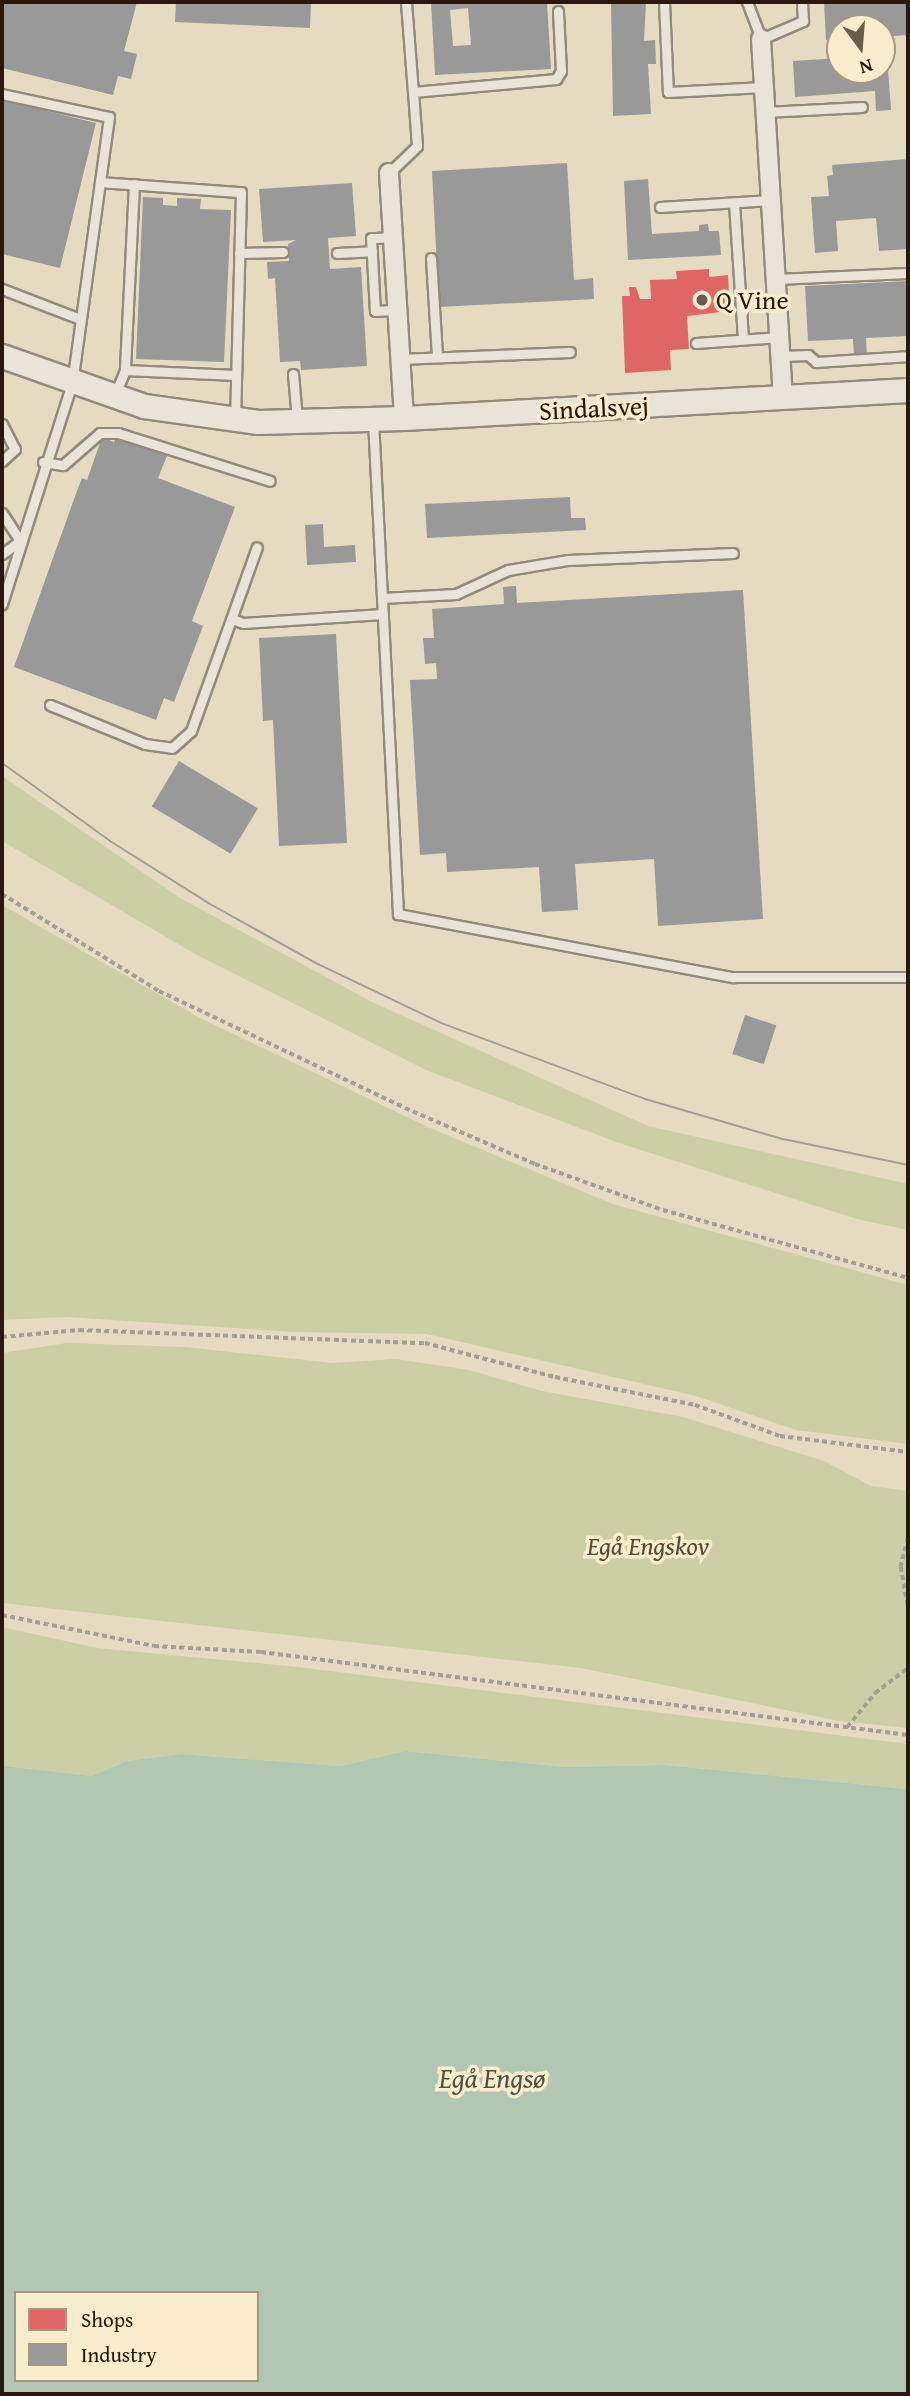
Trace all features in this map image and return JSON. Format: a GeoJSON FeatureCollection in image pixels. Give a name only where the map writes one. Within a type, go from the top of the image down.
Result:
{"type":"FeatureCollection","features":[{"type":"Feature","properties":{"kind":"street"},"geometry":{"type":"LineString","coordinates":[[761,39],[783,397]]}},
{"type":"Feature","properties":{"kind":"street"},"geometry":{"type":"LineString","coordinates":[[389,173],[404,418]]}},
{"type":"Feature","properties":{"kind":"street","name":"Sindalsvej"},"geometry":{"type":"LineString","coordinates":[[2,345],[72,383]]}},
{"type":"Feature","properties":{"kind":"street","name":"Sindalsvej"},"geometry":{"type":"LineString","coordinates":[[2,355],[114,397],[235,419],[297,422],[908,390]]}},
{"type":"Feature","properties":{"kind":"lane"},"geometry":{"type":"LineString","coordinates":[[389,173],[416,146],[406,2]]}},
{"type":"Feature","properties":{"kind":"lane"},"geometry":{"type":"LineString","coordinates":[[664,2],[668,92],[764,87]]}},
{"type":"Feature","properties":{"kind":"lane"},"geometry":{"type":"LineString","coordinates":[[747,2],[761,39],[803,21],[802,2]]}},
{"type":"Feature","properties":{"kind":"lane"},"geometry":{"type":"LineString","coordinates":[[412,92],[556,79],[561,71],[558,11]]}},
{"type":"Feature","properties":{"kind":"lane"},"geometry":{"type":"LineString","coordinates":[[2,94],[109,117],[72,383],[43,462],[2,604]]}},
{"type":"Feature","properties":{"kind":"lane"},"geometry":{"type":"LineString","coordinates":[[765,112],[862,107]]}},
{"type":"Feature","properties":{"kind":"lane"},"geometry":{"type":"LineString","coordinates":[[100,182],[241,192],[235,419]]}},
{"type":"Feature","properties":{"kind":"lane"},"geometry":{"type":"LineString","coordinates":[[114,397],[125,370],[134,184]]}},
{"type":"Feature","properties":{"kind":"lane"},"geometry":{"type":"LineString","coordinates":[[660,207],[771,200]]}},
{"type":"Feature","properties":{"kind":"lane"},"geometry":{"type":"LineString","coordinates":[[734,203],[743,339]]}},
{"type":"Feature","properties":{"kind":"lane"},"geometry":{"type":"LineString","coordinates":[[393,237],[371,238],[375,311],[397,310]]}},
{"type":"Feature","properties":{"kind":"lane"},"geometry":{"type":"LineString","coordinates":[[337,253],[372,251]]}},
{"type":"Feature","properties":{"kind":"lane"},"geometry":{"type":"LineString","coordinates":[[239,253],[283,252]]}},
{"type":"Feature","properties":{"kind":"lane"},"geometry":{"type":"LineString","coordinates":[[431,258],[437,358]]}},
{"type":"Feature","properties":{"kind":"lane"},"geometry":{"type":"LineString","coordinates":[[776,279],[908,273]]}},
{"type":"Feature","properties":{"kind":"lane"},"geometry":{"type":"LineString","coordinates":[[2,289],[80,319]]}},
{"type":"Feature","properties":{"kind":"lane"},"geometry":{"type":"LineString","coordinates":[[696,343],[780,337]]}},
{"type":"Feature","properties":{"kind":"lane"},"geometry":{"type":"LineString","coordinates":[[400,359],[570,352]]}},
{"type":"Feature","properties":{"kind":"lane"},"geometry":{"type":"LineString","coordinates":[[781,356],[808,355],[816,362],[908,356]]}},
{"type":"Feature","properties":{"kind":"lane"},"geometry":{"type":"LineString","coordinates":[[125,370],[236,375]]}},
{"type":"Feature","properties":{"kind":"lane"},"geometry":{"type":"LineString","coordinates":[[293,374],[297,422]]}},
{"type":"Feature","properties":{"kind":"lane"},"geometry":{"type":"LineString","coordinates":[[373,420],[398,914],[733,977],[907,977]]}},
{"type":"Feature","properties":{"kind":"lane"},"geometry":{"type":"LineString","coordinates":[[2,424],[15,449],[2,461]]}},
{"type":"Feature","properties":{"kind":"lane"},"geometry":{"type":"LineString","coordinates":[[43,462],[63,465],[100,433],[118,433],[270,481]]}},
{"type":"Feature","properties":{"kind":"lane"},"geometry":{"type":"LineString","coordinates":[[2,513],[20,541]]}},
{"type":"Feature","properties":{"kind":"lane"},"geometry":{"type":"LineString","coordinates":[[2,554],[20,541]]}},
{"type":"Feature","properties":{"kind":"lane"},"geometry":{"type":"LineString","coordinates":[[50,705],[145,744],[172,748],[191,732],[257,547]]}},
{"type":"Feature","properties":{"kind":"lane"},"geometry":{"type":"LineString","coordinates":[[382,598],[456,594],[508,570],[568,560],[733,553]]}},
{"type":"Feature","properties":{"kind":"lane"},"geometry":{"type":"LineString","coordinates":[[232,619],[243,623],[383,614]]}},
{"type":"Feature","properties":{"kind":"path"},"geometry":{"type":"LineString","coordinates":[[2,894],[159,991],[404,1108],[535,1164],[663,1210],[908,1278]]}},
{"type":"Feature","properties":{"kind":"path"},"geometry":{"type":"LineString","coordinates":[[2,1337],[79,1330],[425,1343],[555,1377],[695,1405],[780,1436],[908,1452]]}},
{"type":"Feature","properties":{"kind":"path"},"geometry":{"type":"LineString","coordinates":[[908,1538],[901,1567],[908,1605]]}},
{"type":"Feature","properties":{"kind":"path"},"geometry":{"type":"LineString","coordinates":[[2,1615],[154,1646],[261,1652],[908,1735]]}},
{"type":"Feature","properties":{"kind":"path"},"geometry":{"type":"LineString","coordinates":[[847,1727],[875,1693],[908,1668]]}},
{"type":"Feature","properties":{"kind":"green space"},"geometry":{"type":"Polygon","coordinates":[[[2,776],[180,898],[374,1003],[648,1126],[908,1184],[908,1230],[857,1219],[619,1143],[426,1070],[197,955],[2,841],[2,776]]]}},
{"type":"Feature","properties":{"kind":"green space"},"geometry":{"type":"Polygon","coordinates":[[[2,905],[200,1018],[430,1128],[613,1204],[908,1285],[908,1444],[796,1430],[696,1396],[427,1334],[294,1332],[67,1317],[2,1320],[2,905]]]}},
{"type":"Feature","properties":{"kind":"green space","name":"Egå Engskov"},"geometry":{"type":"Polygon","coordinates":[[[67,1343],[185,1347],[332,1363],[396,1359],[469,1370],[542,1391],[683,1417],[824,1461],[871,1486],[908,1491],[908,1728],[839,1721],[581,1668],[2,1603],[2,1353],[67,1343]]]}},
{"type":"Feature","properties":{"kind":"green space"},"geometry":{"type":"Polygon","coordinates":[[[2,1627],[97,1648],[298,1667],[908,1744],[908,1789],[665,1765],[565,1767],[406,1751],[340,1766],[181,1754],[127,1761],[91,1776],[4,1768],[2,1627]]]}},
{"type":"Feature","properties":{"kind":"water","name":"Egå Engsø"},"geometry":{"type":"Polygon","coordinates":[[[406,1751],[565,1767],[665,1765],[908,1789],[908,2394],[2,2394],[2,1766],[91,1776],[127,1761],[181,1754],[340,1766],[406,1751]]]}},
{"type":"Feature","properties":{"kind":"building: Shops"},"geometry":{"type":"Polygon","coordinates":[[[709,269],[709,277],[728,275],[730,311],[687,316],[689,349],[670,350],[671,370],[625,373],[622,296],[630,296],[629,287],[636,287],[640,299],[651,299],[650,280],[677,279],[676,271],[709,269]]]}},
{"type":"Feature","properties":{"kind":"building: Industry"},"geometry":{"type":"Polygon","coordinates":[[[2,2],[137,2],[124,51],[137,54],[131,79],[118,76],[113,95],[2,68],[2,2]]]}},
{"type":"Feature","properties":{"kind":"building: Industry"},"geometry":{"type":"Polygon","coordinates":[[[176,2],[311,2],[310,28],[175,22],[176,2]]]}},
{"type":"Feature","properties":{"kind":"building: Industry"},"geometry":{"type":"Polygon","coordinates":[[[431,2],[547,2],[551,69],[435,75],[431,2]],[[468,8],[450,10],[453,46],[471,45],[468,8]]]}},
{"type":"Feature","properties":{"kind":"building: Industry"},"geometry":{"type":"Polygon","coordinates":[[[611,2],[646,2],[644,41],[655,40],[656,64],[648,64],[651,114],[613,116],[611,2]]]}},
{"type":"Feature","properties":{"kind":"building: Industry"},"geometry":{"type":"Polygon","coordinates":[[[824,2],[908,2],[908,35],[896,36],[896,14],[826,14],[826,40],[824,2]]]}},
{"type":"Feature","properties":{"kind":"building: Industry"},"geometry":{"type":"Polygon","coordinates":[[[826,59],[826,84],[889,84],[891,110],[876,111],[875,91],[795,97],[793,61],[826,59]]]}},
{"type":"Feature","properties":{"kind":"building: Industry"},"geometry":{"type":"Polygon","coordinates":[[[2,100],[96,123],[60,268],[2,254],[2,100]]]}},
{"type":"Feature","properties":{"kind":"building: Industry"},"geometry":{"type":"Polygon","coordinates":[[[908,159],[908,249],[879,251],[876,218],[836,221],[838,251],[815,253],[811,197],[829,196],[827,176],[833,175],[832,165],[908,159]]]}},
{"type":"Feature","properties":{"kind":"building: Industry"},"geometry":{"type":"Polygon","coordinates":[[[567,163],[574,280],[593,278],[594,299],[439,307],[432,171],[567,163]]]}},
{"type":"Feature","properties":{"kind":"building: Industry"},"geometry":{"type":"Polygon","coordinates":[[[648,179],[652,234],[699,231],[699,225],[708,224],[709,231],[719,231],[721,255],[628,260],[624,181],[648,179]]]}},
{"type":"Feature","properties":{"kind":"building: Industry"},"geometry":{"type":"Polygon","coordinates":[[[352,183],[356,236],[328,238],[330,269],[361,267],[367,366],[301,370],[300,361],[280,362],[275,278],[268,279],[267,262],[289,261],[288,244],[296,240],[263,242],[259,189],[352,183]]]}},
{"type":"Feature","properties":{"kind":"building: Industry"},"geometry":{"type":"Polygon","coordinates":[[[143,197],[163,198],[163,205],[177,206],[177,198],[201,199],[200,209],[231,210],[224,362],[136,359],[143,197]]]}},
{"type":"Feature","properties":{"kind":"building: Industry"},"geometry":{"type":"Polygon","coordinates":[[[908,281],[908,336],[866,338],[867,357],[854,357],[853,339],[808,341],[805,286],[908,281]]]}},
{"type":"Feature","properties":{"kind":"building: Industry"},"geometry":{"type":"Polygon","coordinates":[[[102,437],[114,442],[116,437],[167,456],[158,478],[235,507],[192,621],[203,626],[174,702],[164,698],[156,720],[14,667],[78,488],[82,478],[87,480],[102,437]]]}},
{"type":"Feature","properties":{"kind":"building: Industry"},"geometry":{"type":"Polygon","coordinates":[[[570,497],[571,518],[585,518],[586,530],[427,538],[425,504],[570,497]]]}},
{"type":"Feature","properties":{"kind":"building: Industry"},"geometry":{"type":"Polygon","coordinates":[[[323,524],[324,547],[355,545],[356,562],[307,565],[305,525],[323,524]]]}},
{"type":"Feature","properties":{"kind":"building: Industry"},"geometry":{"type":"Polygon","coordinates":[[[516,586],[517,603],[743,590],[763,919],[658,926],[654,859],[575,864],[578,910],[542,912],[539,867],[447,872],[446,853],[420,855],[410,680],[437,679],[436,663],[425,664],[423,638],[434,638],[432,609],[504,604],[503,587],[516,586]]]}},
{"type":"Feature","properties":{"kind":"building: Industry"},"geometry":{"type":"Polygon","coordinates":[[[336,634],[347,843],[279,846],[273,720],[263,721],[259,638],[336,634]]]}},
{"type":"Feature","properties":{"kind":"building: Industry"},"geometry":{"type":"Polygon","coordinates":[[[179,761],[258,808],[231,854],[152,806],[179,761]]]}},
{"type":"Feature","properties":{"kind":"building: Industry"},"geometry":{"type":"Polygon","coordinates":[[[745,1015],[776,1025],[764,1064],[732,1054],[745,1015]]]}},
{"type":"Feature","properties":{"kind":"tram line"},"geometry":{"type":"LineString","coordinates":[[2,763],[110,841],[210,904],[318,964],[441,1023],[645,1099],[783,1139],[908,1165]]}},
{"type":"Feature","properties":{"kind":"place","name":"Q Vine"},"geometry":{"type":"Point","coordinates":[702,300]}}]}
